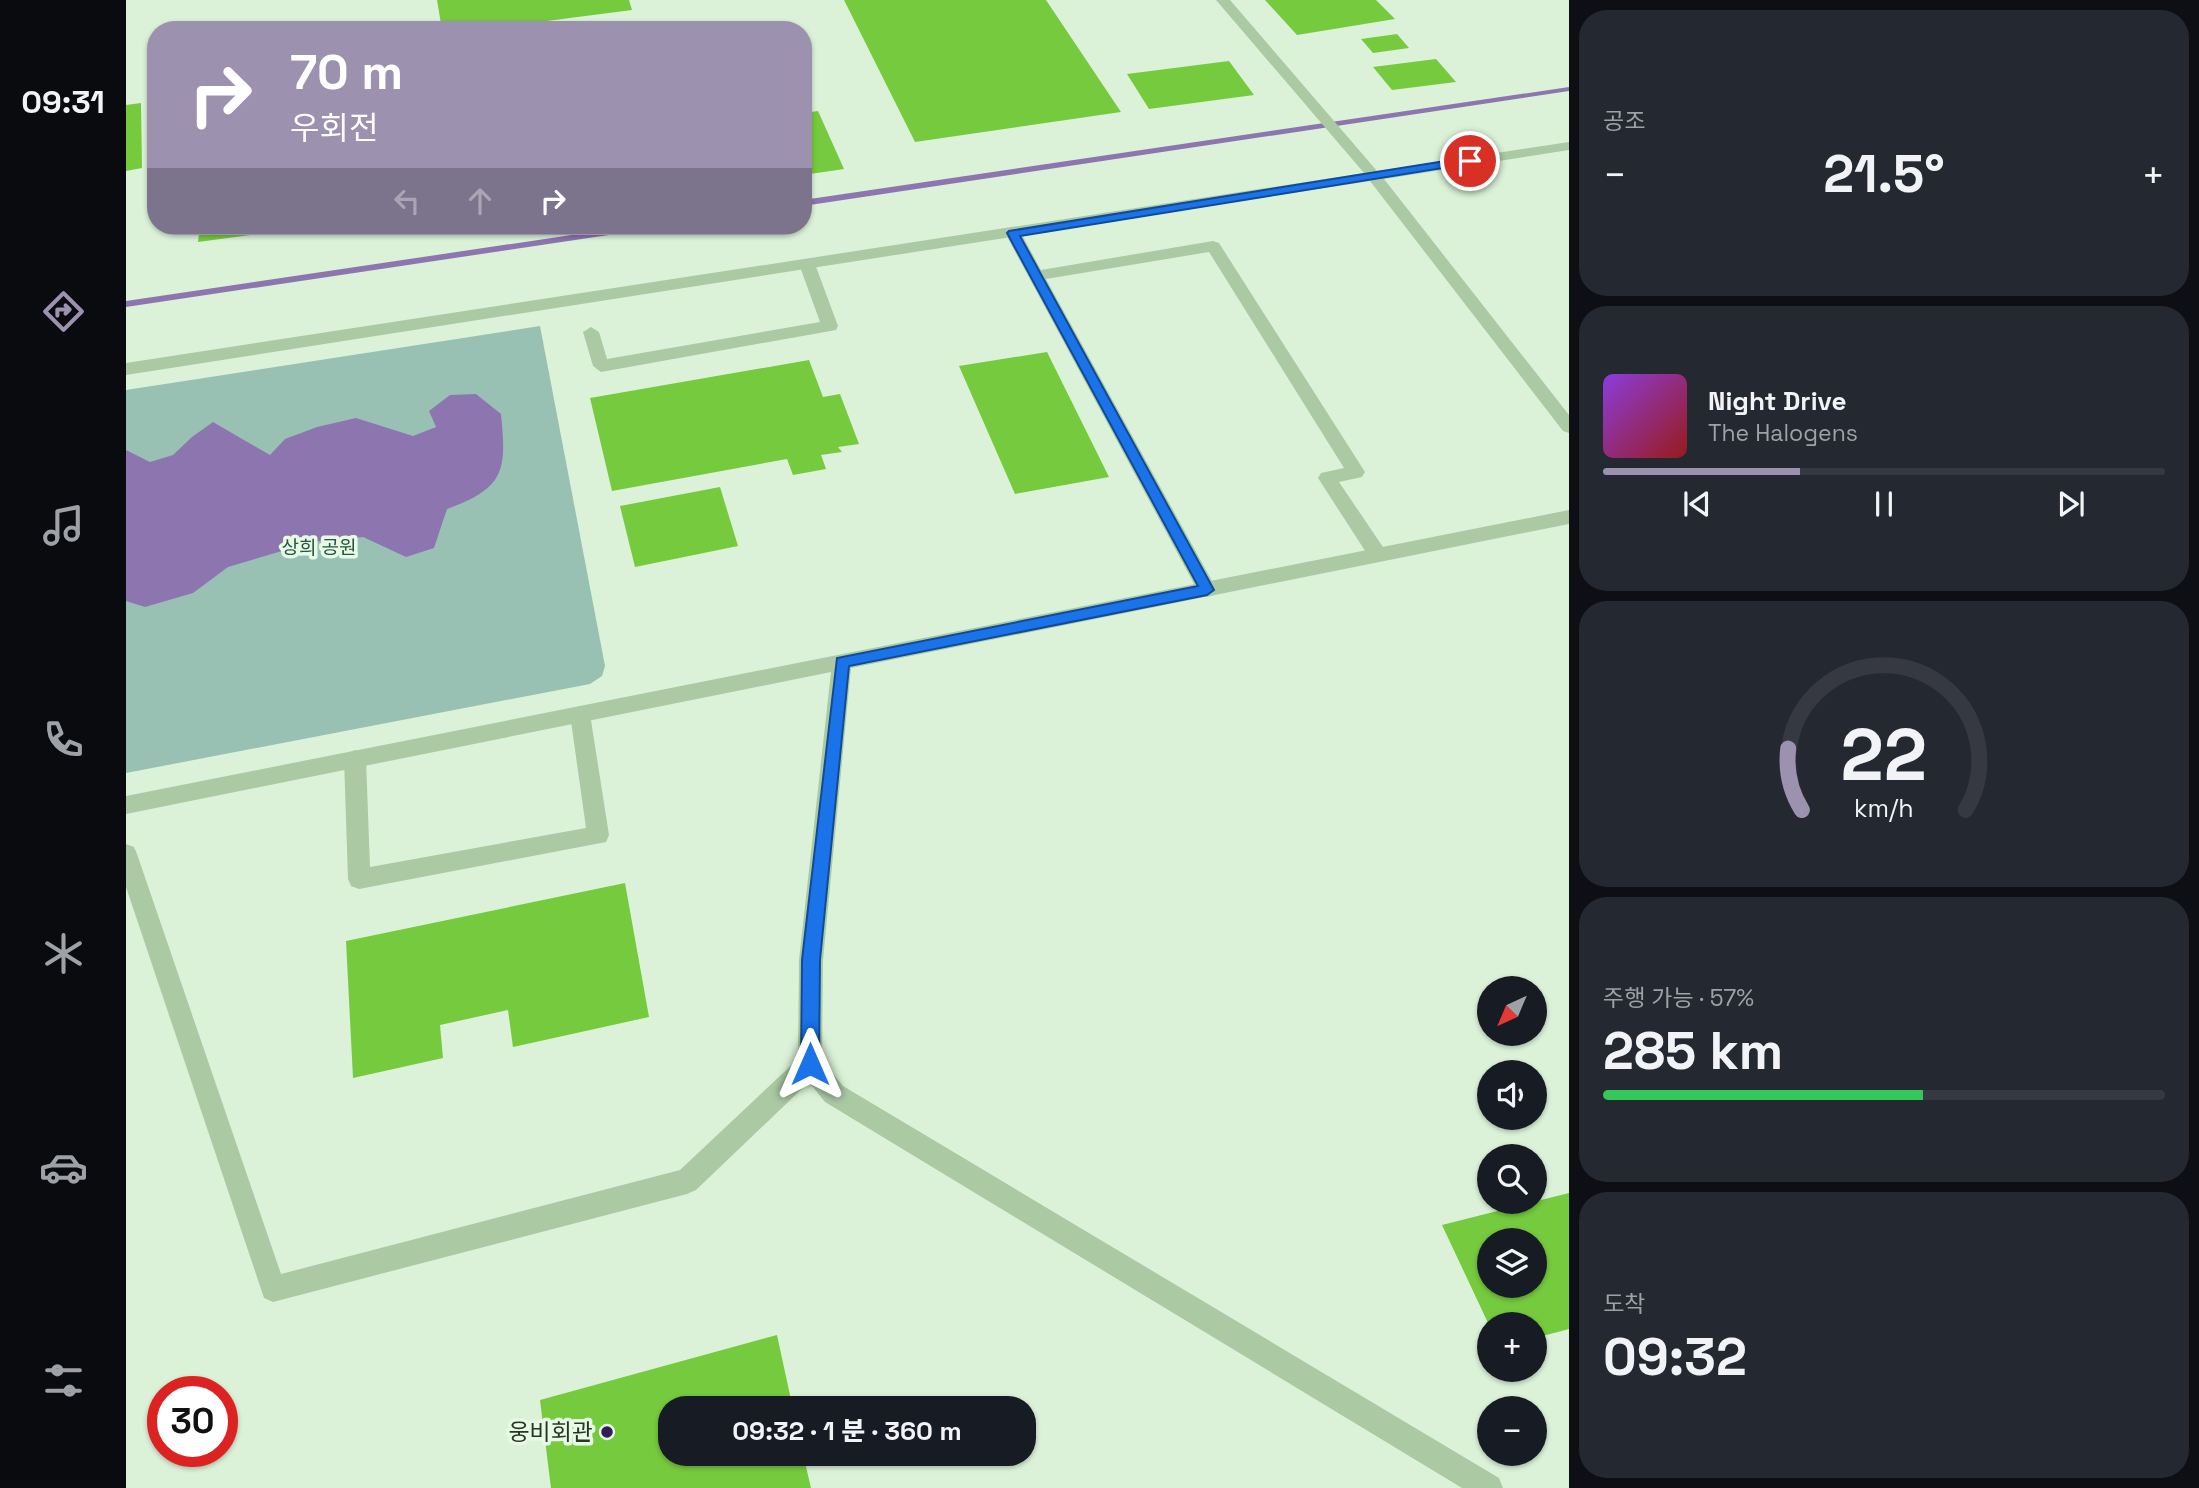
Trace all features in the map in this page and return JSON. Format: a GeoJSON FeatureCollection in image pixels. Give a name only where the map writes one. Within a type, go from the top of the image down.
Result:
{"type":"FeatureCollection","features":[{"type":"Feature","properties":{"kind":"street"},"geometry":{"type":"LineString","coordinates":[[1223,0],[1347,142],[1569,427]]}},
{"type":"Feature","properties":{"kind":"street"},"geometry":{"type":"LineString","coordinates":[[126,369],[1569,146]]}},
{"type":"Feature","properties":{"kind":"street"},"geometry":{"type":"LineString","coordinates":[[1013,233],[1207,590]]}},
{"type":"Feature","properties":{"kind":"street"},"geometry":{"type":"LineString","coordinates":[[1037,276],[1213,246],[1356,472],[1327,478],[1378,555]]}},
{"type":"Feature","properties":{"kind":"street"},"geometry":{"type":"LineString","coordinates":[[591,332],[601,366],[830,326],[807,264]]}},
{"type":"Feature","properties":{"kind":"street"},"geometry":{"type":"LineString","coordinates":[[126,805],[1569,517]]}},
{"type":"Feature","properties":{"kind":"street"},"geometry":{"type":"LineString","coordinates":[[842,662],[811,960],[810,1064],[834,1094],[1489,1488]]}},
{"type":"Feature","properties":{"kind":"street"},"geometry":{"type":"LineString","coordinates":[[355,759],[359,879],[598,835],[580,715]]}},
{"type":"Feature","properties":{"kind":"street"},"geometry":{"type":"LineString","coordinates":[[126,854],[273,1289],[687,1181],[810,1064]]}},
{"type":"Feature","properties":{"kind":"green space","name":"상희 공원"},"geometry":{"type":"Polygon","coordinates":[[[540,326],[605,666],[602,676],[590,684],[126,773],[126,390],[540,326]]]}},
{"type":"Feature","properties":{"kind":"shaded area"},"geometry":{"type":"Polygon","coordinates":[[[476,394],[501,414],[502,464],[491,485],[447,509],[434,548],[406,557],[363,537],[312,542],[228,567],[193,593],[145,607],[126,601],[126,450],[150,462],[173,455],[213,422],[270,455],[285,439],[317,427],[356,418],[413,436],[436,427],[429,411],[450,395],[476,394]]]}},
{"type":"Feature","properties":{"kind":"building"},"geometry":{"type":"Polygon","coordinates":[[[437,0],[629,0],[632,10],[546,21],[440,21],[437,0]]]}},
{"type":"Feature","properties":{"kind":"building"},"geometry":{"type":"Polygon","coordinates":[[[844,0],[1046,0],[1121,112],[915,142],[844,0]]]}},
{"type":"Feature","properties":{"kind":"building"},"geometry":{"type":"Polygon","coordinates":[[[1265,0],[1376,0],[1395,19],[1297,35],[1265,0]]]}},
{"type":"Feature","properties":{"kind":"building"},"geometry":{"type":"Polygon","coordinates":[[[1397,34],[1409,48],[1373,53],[1361,39],[1397,34]]]}},
{"type":"Feature","properties":{"kind":"building"},"geometry":{"type":"Polygon","coordinates":[[[1436,59],[1456,82],[1392,90],[1373,67],[1436,59]]]}},
{"type":"Feature","properties":{"kind":"building"},"geometry":{"type":"Polygon","coordinates":[[[1229,61],[1254,95],[1149,109],[1127,74],[1229,61]]]}},
{"type":"Feature","properties":{"kind":"building"},"geometry":{"type":"Polygon","coordinates":[[[141,103],[142,168],[126,171],[126,105],[141,103]]]}},
{"type":"Feature","properties":{"kind":"building"},"geometry":{"type":"Polygon","coordinates":[[[818,111],[844,169],[812,174],[812,112],[818,111]]]}},
{"type":"Feature","properties":{"kind":"building"},"geometry":{"type":"Polygon","coordinates":[[[199,235],[251,235],[198,242],[199,235]]]}},
{"type":"Feature","properties":{"kind":"building"},"geometry":{"type":"Polygon","coordinates":[[[1047,352],[1109,477],[1015,494],[959,366],[1047,352]]]}},
{"type":"Feature","properties":{"kind":"building"},"geometry":{"type":"Polygon","coordinates":[[[809,360],[823,397],[840,394],[859,444],[838,447],[842,452],[821,455],[826,469],[793,475],[787,459],[612,491],[590,398],[809,360]]]}},
{"type":"Feature","properties":{"kind":"building"},"geometry":{"type":"Polygon","coordinates":[[[720,487],[738,546],[635,567],[620,506],[720,487]]]}},
{"type":"Feature","properties":{"kind":"building"},"geometry":{"type":"Polygon","coordinates":[[[625,883],[649,1017],[513,1047],[508,1010],[440,1025],[443,1058],[353,1078],[346,941],[625,883]]]}},
{"type":"Feature","properties":{"kind":"building"},"geometry":{"type":"Polygon","coordinates":[[[1569,1193],[1569,1329],[1547,1335],[1547,1312],[1483,1312],[1442,1225],[1486,1214],[1547,1214],[1547,1199],[1569,1193]]]}},
{"type":"Feature","properties":{"kind":"building","name":"웅비회관"},"geometry":{"type":"Polygon","coordinates":[[[777,1335],[790,1396],[658,1396],[658,1466],[806,1466],[811,1488],[551,1488],[540,1400],[777,1335]]]}},
{"type":"Feature","properties":{"kind":"waterway"},"geometry":{"type":"LineString","coordinates":[[812,202],[1569,89]]}},
{"type":"Feature","properties":{"kind":"waterway"},"geometry":{"type":"LineString","coordinates":[[126,304],[589,235]]}},
{"type":"Feature","properties":{"kind":"place","name":"웅비회관"},"geometry":{"type":"Point","coordinates":[607,1432]}},
{"type":"Feature","properties":{"kind":"route"},"geometry":{"type":"LineString","coordinates":[[810,1064],[811,960],[842,662],[1207,590],[1013,233],[1470,161]]}}]}
